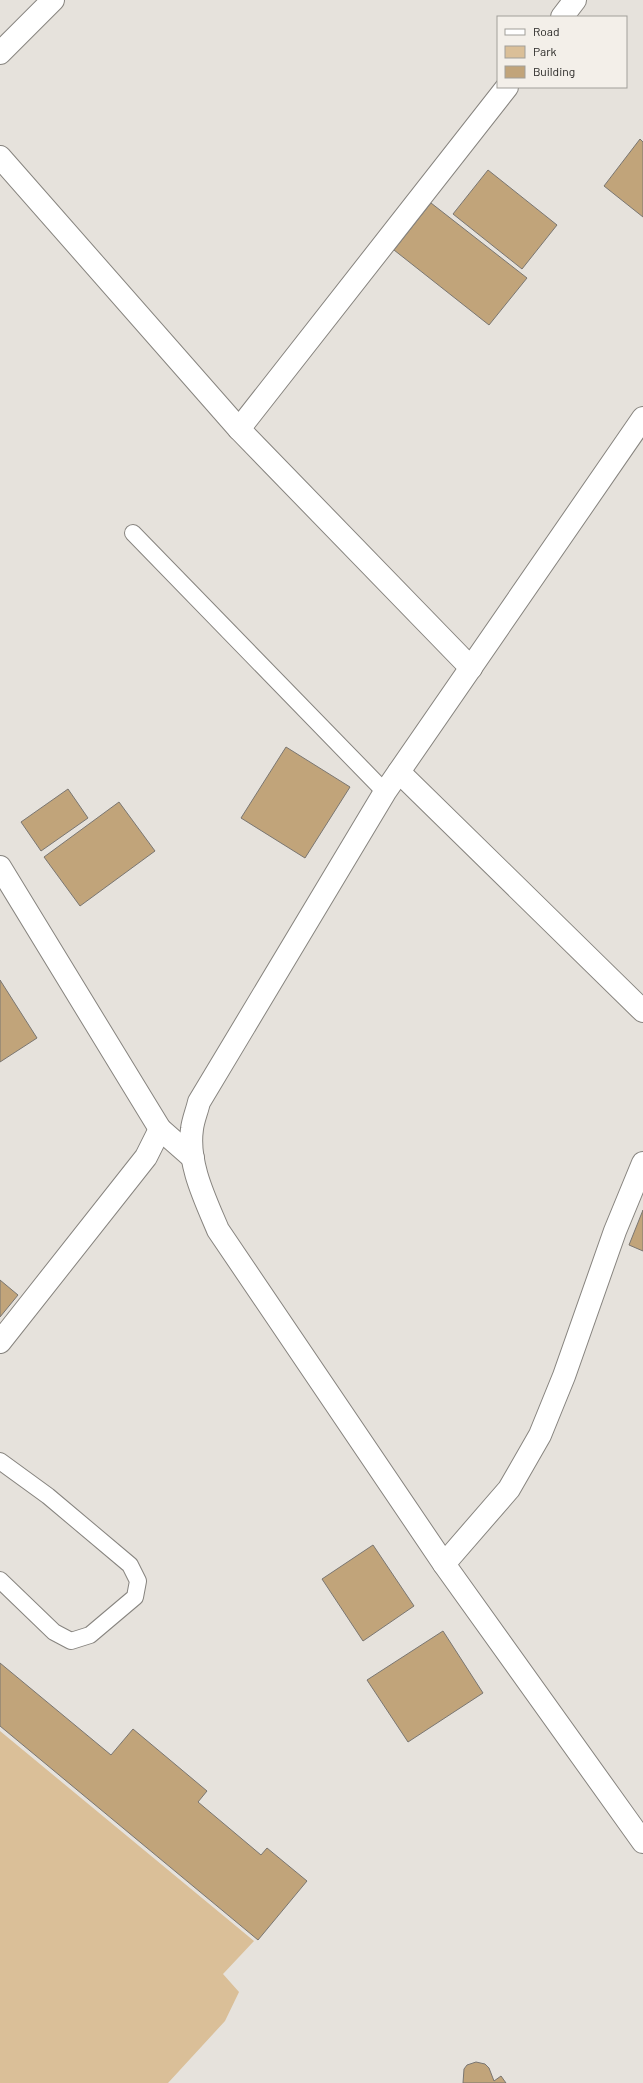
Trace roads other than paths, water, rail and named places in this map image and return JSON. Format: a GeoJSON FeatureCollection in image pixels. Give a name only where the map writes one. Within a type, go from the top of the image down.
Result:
{"type":"FeatureCollection","features":[{"type":"Feature","properties":{"kind":"street"},"geometry":{"type":"LineString","coordinates":[[0,53],[53,0]]}},
{"type":"Feature","properties":{"kind":"street"},"geometry":{"type":"LineString","coordinates":[[563,16],[575,0]]}},
{"type":"Feature","properties":{"kind":"street"},"geometry":{"type":"LineString","coordinates":[[239,429],[506,88]]}},
{"type":"Feature","properties":{"kind":"street"},"geometry":{"type":"LineString","coordinates":[[0,157],[239,429],[471,668]]}},
{"type":"Feature","properties":{"kind":"street"},"geometry":{"type":"LineString","coordinates":[[643,418],[385,792],[199,1102],[192,1130],[193,1158],[202,1195],[218,1230],[444,1564],[643,1842]]}},
{"type":"Feature","properties":{"kind":"street"},"geometry":{"type":"LineString","coordinates":[[399,772],[643,1011]]}},
{"type":"Feature","properties":{"kind":"street"},"geometry":{"type":"LineString","coordinates":[[0,867],[160,1129],[193,1158]]}},
{"type":"Feature","properties":{"kind":"street"},"geometry":{"type":"LineString","coordinates":[[0,1342],[146,1157],[160,1129]]}},
{"type":"Feature","properties":{"kind":"street"},"geometry":{"type":"LineString","coordinates":[[444,1564],[509,1490],[540,1435],[564,1376],[615,1231],[643,1163]]}},
{"type":"Feature","properties":{"kind":"lane"},"geometry":{"type":"LineString","coordinates":[[133,533],[385,792]]}},
{"type":"Feature","properties":{"kind":"lane"},"geometry":{"type":"LineString","coordinates":[[0,1461],[48,1496],[130,1565],[138,1581],[135,1597],[90,1634],[71,1641],[54,1632],[0,1580]]}}]}
